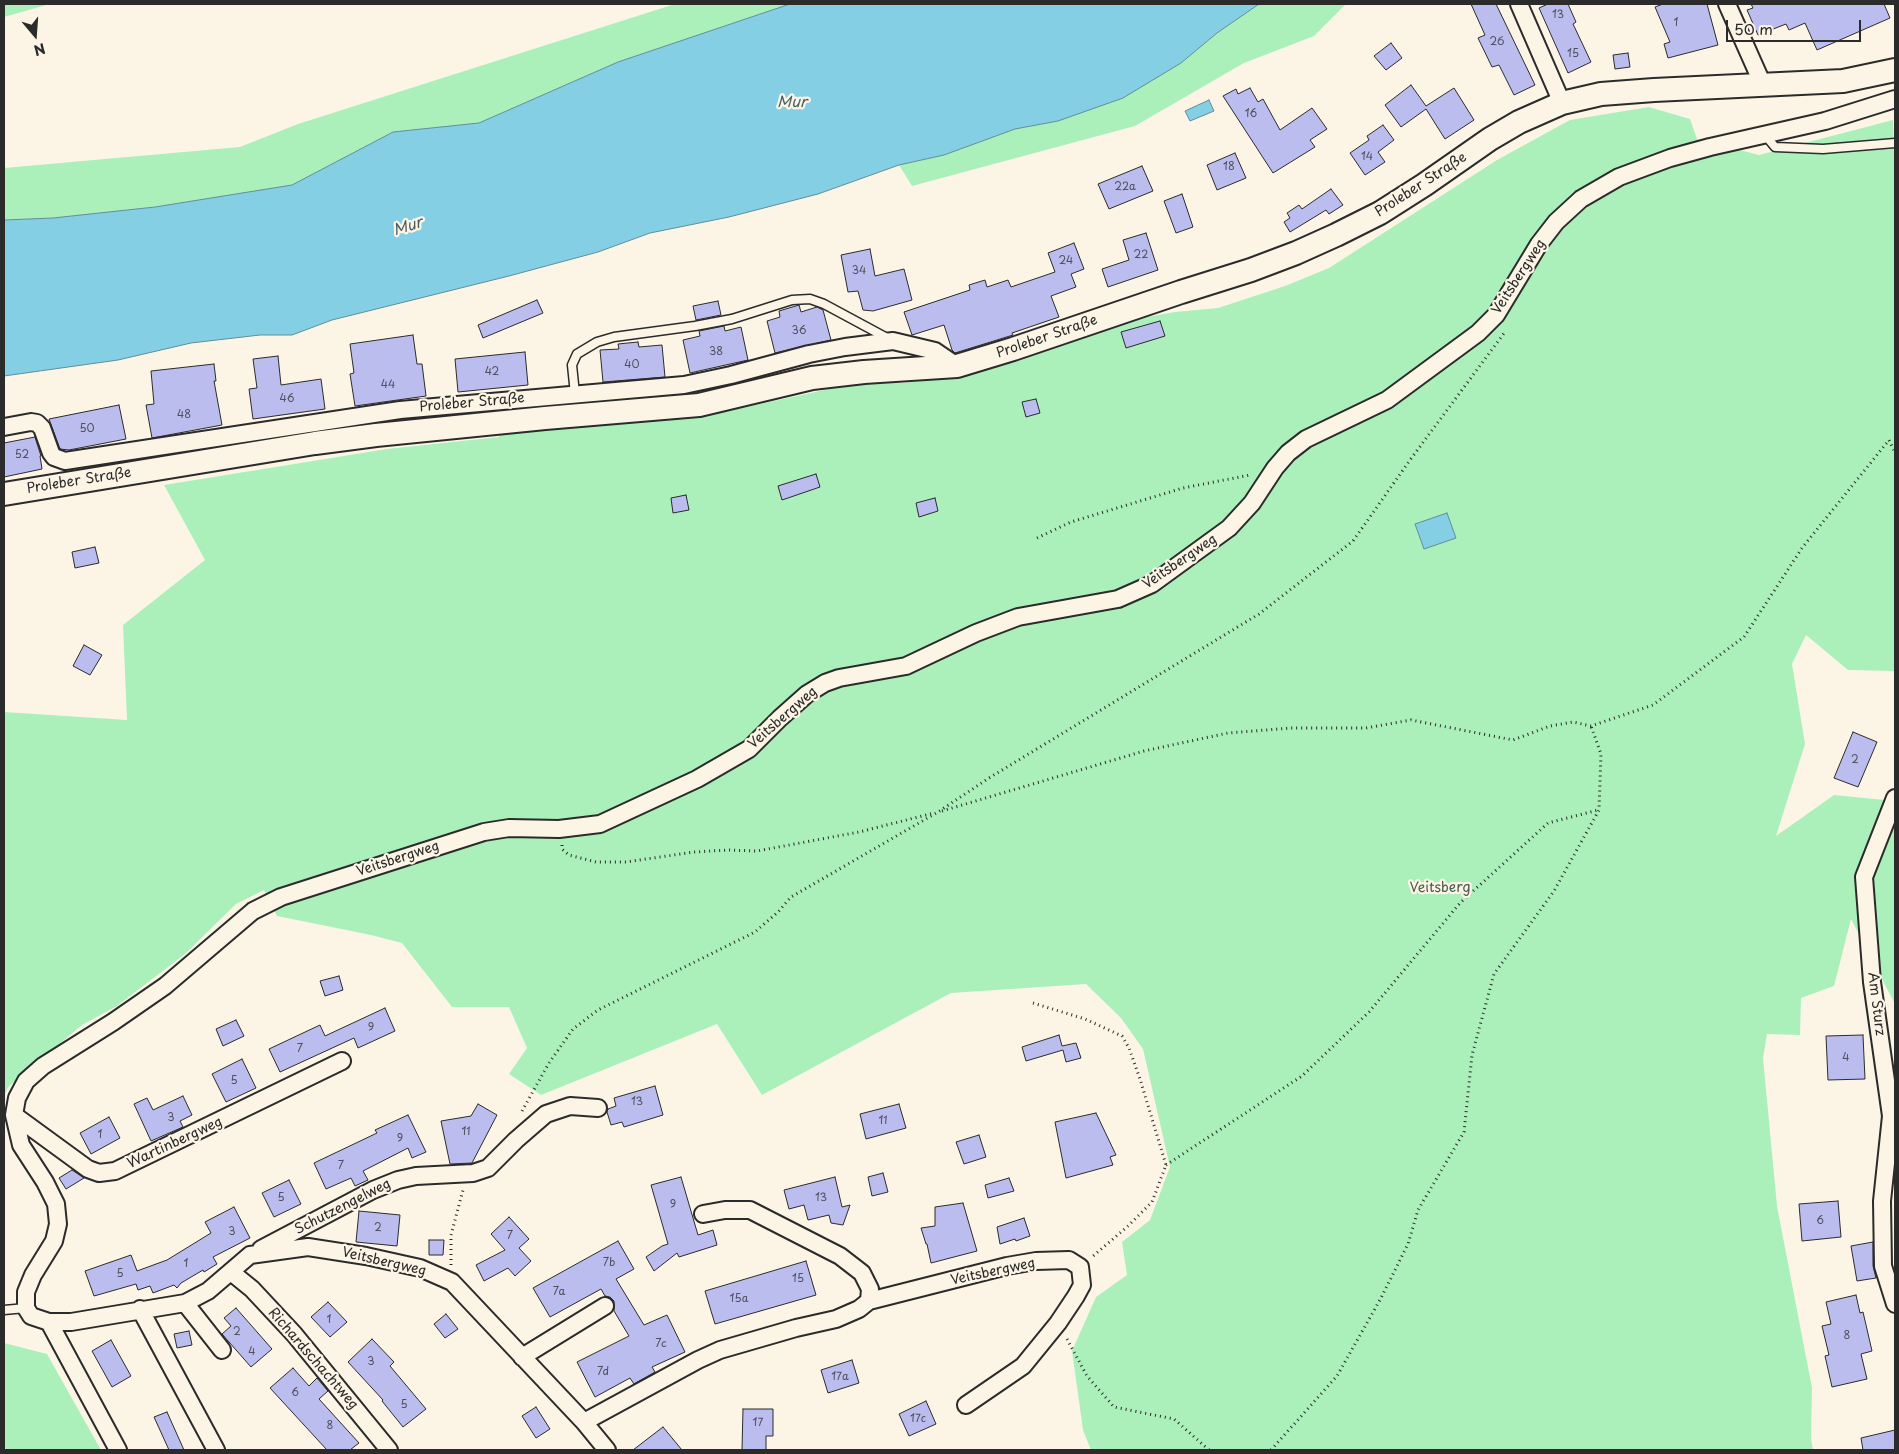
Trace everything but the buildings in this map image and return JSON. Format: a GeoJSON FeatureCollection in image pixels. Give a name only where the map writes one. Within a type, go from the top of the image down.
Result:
{"type":"FeatureCollection","features":[{"type":"Feature","properties":{"kind":"main road","name":"Proleber Straße"},"geometry":{"type":"LineString","coordinates":[[4,494],[315,443],[545,418],[699,405],[812,378],[864,372],[957,366],[1251,270],[1296,253],[1380,213],[1490,139],[1512,126],[1562,104],[1601,94],[1843,81],[1895,70]]}},
{"type":"Feature","properties":{"kind":"street"},"geometry":{"type":"LineString","coordinates":[[1519,4],[1562,104]]}},
{"type":"Feature","properties":{"kind":"street"},"geometry":{"type":"LineString","coordinates":[[1727,4],[1763,85]]}},
{"type":"Feature","properties":{"kind":"street","name":"Veitsbergweg"},"geometry":{"type":"LineString","coordinates":[[26,1308],[26,1292],[33,1275],[54,1241],[58,1224],[56,1204],[45,1182],[21,1145],[14,1115],[17,1098],[26,1081],[43,1066],[113,1022],[165,986],[253,911],[281,897],[475,835],[509,828],[559,829],[600,824],[698,779],[749,749],[807,694],[825,683],[839,678],[906,666],[976,633],[1018,617],[1118,599],[1152,584],[1229,528],[1252,503],[1275,468],[1288,453],[1306,438],[1387,400],[1478,333],[1496,315],[1539,244],[1556,222],[1581,199],[1619,177],[1670,158],[1764,134],[1825,121],[1895,100]]}},
{"type":"Feature","properties":{"kind":"street","name":"Proleber Straße"},"geometry":{"type":"LineString","coordinates":[[4,427],[31,422],[37,423],[42,428],[51,453],[54,457],[65,461],[400,410],[684,385],[731,375],[809,354],[893,341],[935,352],[957,366]]}},
{"type":"Feature","properties":{"kind":"street","name":"Am Sturz"},"geometry":{"type":"LineString","coordinates":[[1895,798],[1864,877],[1872,982],[1891,1116],[1882,1201],[1883,1266],[1895,1304]]}},
{"type":"Feature","properties":{"kind":"street","name":"Wartinbergweg"},"geometry":{"type":"LineString","coordinates":[[14,1115],[88,1169],[99,1172],[115,1171],[342,1061]]}},
{"type":"Feature","properties":{"kind":"street","name":"Schutzengelweg"},"geometry":{"type":"LineString","coordinates":[[250,1256],[373,1190],[398,1180],[416,1176],[473,1173],[488,1168],[546,1114],[570,1106],[598,1108]]}},
{"type":"Feature","properties":{"kind":"street"},"geometry":{"type":"LineString","coordinates":[[703,1214],[725,1210],[750,1210],[840,1256],[862,1273],[870,1289],[869,1300]]}},
{"type":"Feature","properties":{"kind":"street","name":"Veitsbergweg"},"geometry":{"type":"LineString","coordinates":[[250,1256],[308,1247],[366,1256],[420,1268],[452,1282],[584,1422],[607,1450]]}},
{"type":"Feature","properties":{"kind":"street"},"geometry":{"type":"LineString","coordinates":[[26,1308],[31,1316],[49,1322],[71,1322],[185,1303],[208,1291],[250,1256]]}},
{"type":"Feature","properties":{"kind":"street","name":"Veitsbergweg"},"geometry":{"type":"LineString","coordinates":[[584,1422],[720,1350],[836,1318],[859,1309],[869,1300],[1036,1261],[1069,1260],[1080,1267]]}},
{"type":"Feature","properties":{"kind":"street"},"geometry":{"type":"LineString","coordinates":[[966,1405],[1023,1366],[1058,1323],[1082,1285],[1083,1278],[1080,1267]]}},
{"type":"Feature","properties":{"kind":"street","name":"Richardschachtweg"},"geometry":{"type":"LineString","coordinates":[[231,1272],[252,1289],[294,1334],[389,1450]]}},
{"type":"Feature","properties":{"kind":"street"},"geometry":{"type":"LineString","coordinates":[[185,1303],[222,1350]]}},
{"type":"Feature","properties":{"kind":"street"},"geometry":{"type":"LineString","coordinates":[[522,1356],[605,1306]]}},
{"type":"Feature","properties":{"kind":"street"},"geometry":{"type":"LineString","coordinates":[[140,1309],[216,1450]]}},
{"type":"Feature","properties":{"kind":"street"},"geometry":{"type":"LineString","coordinates":[[49,1322],[118,1450]]}},
{"type":"Feature","properties":{"kind":"lane"},"geometry":{"type":"LineString","coordinates":[[1764,134],[1776,147],[1823,149],[1895,143]]}},
{"type":"Feature","properties":{"kind":"lane"},"geometry":{"type":"LineString","coordinates":[[575,394],[572,365],[577,354],[597,342],[614,337],[732,319],[792,300],[810,298],[893,341]]}},
{"type":"Feature","properties":{"kind":"lane"},"geometry":{"type":"LineString","coordinates":[[4,1310],[26,1308]]}},
{"type":"Feature","properties":{"kind":"path"},"geometry":{"type":"LineString","coordinates":[[517,1118],[549,1063],[572,1029],[598,1010],[755,932],[778,912],[791,897],[938,812],[989,778],[1259,614],[1354,541],[1410,460],[1507,330]]}},
{"type":"Feature","properties":{"kind":"path"},"geometry":{"type":"LineString","coordinates":[[559,829],[562,848],[569,856],[596,862],[626,862],[694,852],[756,851],[859,832],[938,812],[1144,752],[1228,732],[1291,728],[1366,728],[1411,720],[1513,740],[1550,726],[1574,722],[1591,726],[1653,705],[1744,637],[1802,548],[1889,440],[1895,453]]}},
{"type":"Feature","properties":{"kind":"path"},"geometry":{"type":"LineString","coordinates":[[1037,538],[1071,522],[1183,488],[1275,468]]}},
{"type":"Feature","properties":{"kind":"path"},"geometry":{"type":"LineString","coordinates":[[1271,1450],[1337,1376],[1381,1298],[1408,1244],[1418,1210],[1464,1132],[1472,1055],[1494,974],[1554,891],[1599,810],[1601,754],[1591,726]]}},
{"type":"Feature","properties":{"kind":"path"},"geometry":{"type":"LineString","coordinates":[[1080,1267],[1128,1226],[1152,1202],[1166,1165],[1302,1076],[1369,1012],[1460,903],[1548,823],[1599,810]]}},
{"type":"Feature","properties":{"kind":"path"},"geometry":{"type":"LineString","coordinates":[[1033,1004],[1085,1019],[1122,1036],[1129,1048],[1140,1079],[1166,1165]]}},
{"type":"Feature","properties":{"kind":"path"},"geometry":{"type":"LineString","coordinates":[[452,1282],[451,1235],[461,1197],[473,1173]]}},
{"type":"Feature","properties":{"kind":"path"},"geometry":{"type":"LineString","coordinates":[[1058,1323],[1087,1376],[1114,1407],[1174,1419],[1209,1450]]}},
{"type":"Feature","properties":{"kind":"green space"},"geometry":{"type":"Polygon","coordinates":[[[4,4],[50,4],[4,17],[4,4]]]}},
{"type":"Feature","properties":{"kind":"green space"},"geometry":{"type":"Polygon","coordinates":[[[675,4],[790,4],[618,62],[479,123],[393,132],[292,185],[155,207],[53,218],[4,220],[4,168],[240,147],[298,124],[675,4]]]}},
{"type":"Feature","properties":{"kind":"green space"},"geometry":{"type":"Polygon","coordinates":[[[1259,4],[1346,4],[1314,36],[1244,63],[1135,126],[912,186],[899,165],[944,155],[1015,129],[1058,121],[1181,63],[1217,33],[1259,4]]]}},
{"type":"Feature","properties":{"kind":"green space","name":"Veitsberg"},"geometry":{"type":"Polygon","coordinates":[[[1649,107],[1690,119],[1697,139],[1759,155],[1893,120],[1895,186],[1895,671],[1848,670],[1806,635],[1792,664],[1805,744],[1776,836],[1834,795],[1895,801],[1895,1004],[1851,919],[1834,986],[1801,998],[1800,1035],[1767,1034],[1763,1058],[1777,1206],[1812,1388],[1811,1439],[1813,1450],[1091,1450],[1083,1430],[1072,1351],[1096,1297],[1127,1275],[1122,1242],[1150,1220],[1170,1167],[1143,1049],[1121,1018],[1086,984],[951,993],[762,1095],[717,1024],[541,1095],[509,1074],[527,1048],[509,1007],[452,1007],[402,943],[277,916],[264,890],[236,904],[185,954],[117,1006],[82,1025],[8,1087],[4,1097],[4,712],[127,720],[123,625],[205,560],[164,485],[387,449],[499,437],[499,434],[719,413],[838,387],[885,381],[904,383],[940,379],[1011,361],[1012,363],[1024,359],[1023,356],[1147,317],[1218,308],[1285,286],[1329,268],[1497,160],[1570,120],[1649,107]]]}},
{"type":"Feature","properties":{"kind":"green space"},"geometry":{"type":"Polygon","coordinates":[[[4,1343],[47,1354],[101,1450],[4,1450],[4,1343]]]}},
{"type":"Feature","properties":{"kind":"water","name":"Mur"},"geometry":{"type":"Polygon","coordinates":[[[790,4],[1259,4],[1217,33],[1181,63],[1123,98],[1058,121],[1015,129],[944,155],[899,165],[818,194],[729,217],[650,233],[598,252],[332,320],[292,335],[260,335],[191,343],[118,360],[4,376],[4,220],[53,218],[155,207],[292,185],[393,132],[479,123],[618,62],[790,4]]]}},
{"type":"Feature","properties":{"kind":"water"},"geometry":{"type":"Polygon","coordinates":[[[1209,100],[1214,111],[1190,121],[1185,111],[1209,100]]]}},
{"type":"Feature","properties":{"kind":"water"},"geometry":{"type":"Polygon","coordinates":[[[1447,513],[1456,538],[1424,549],[1415,524],[1447,513]]]}}]}
